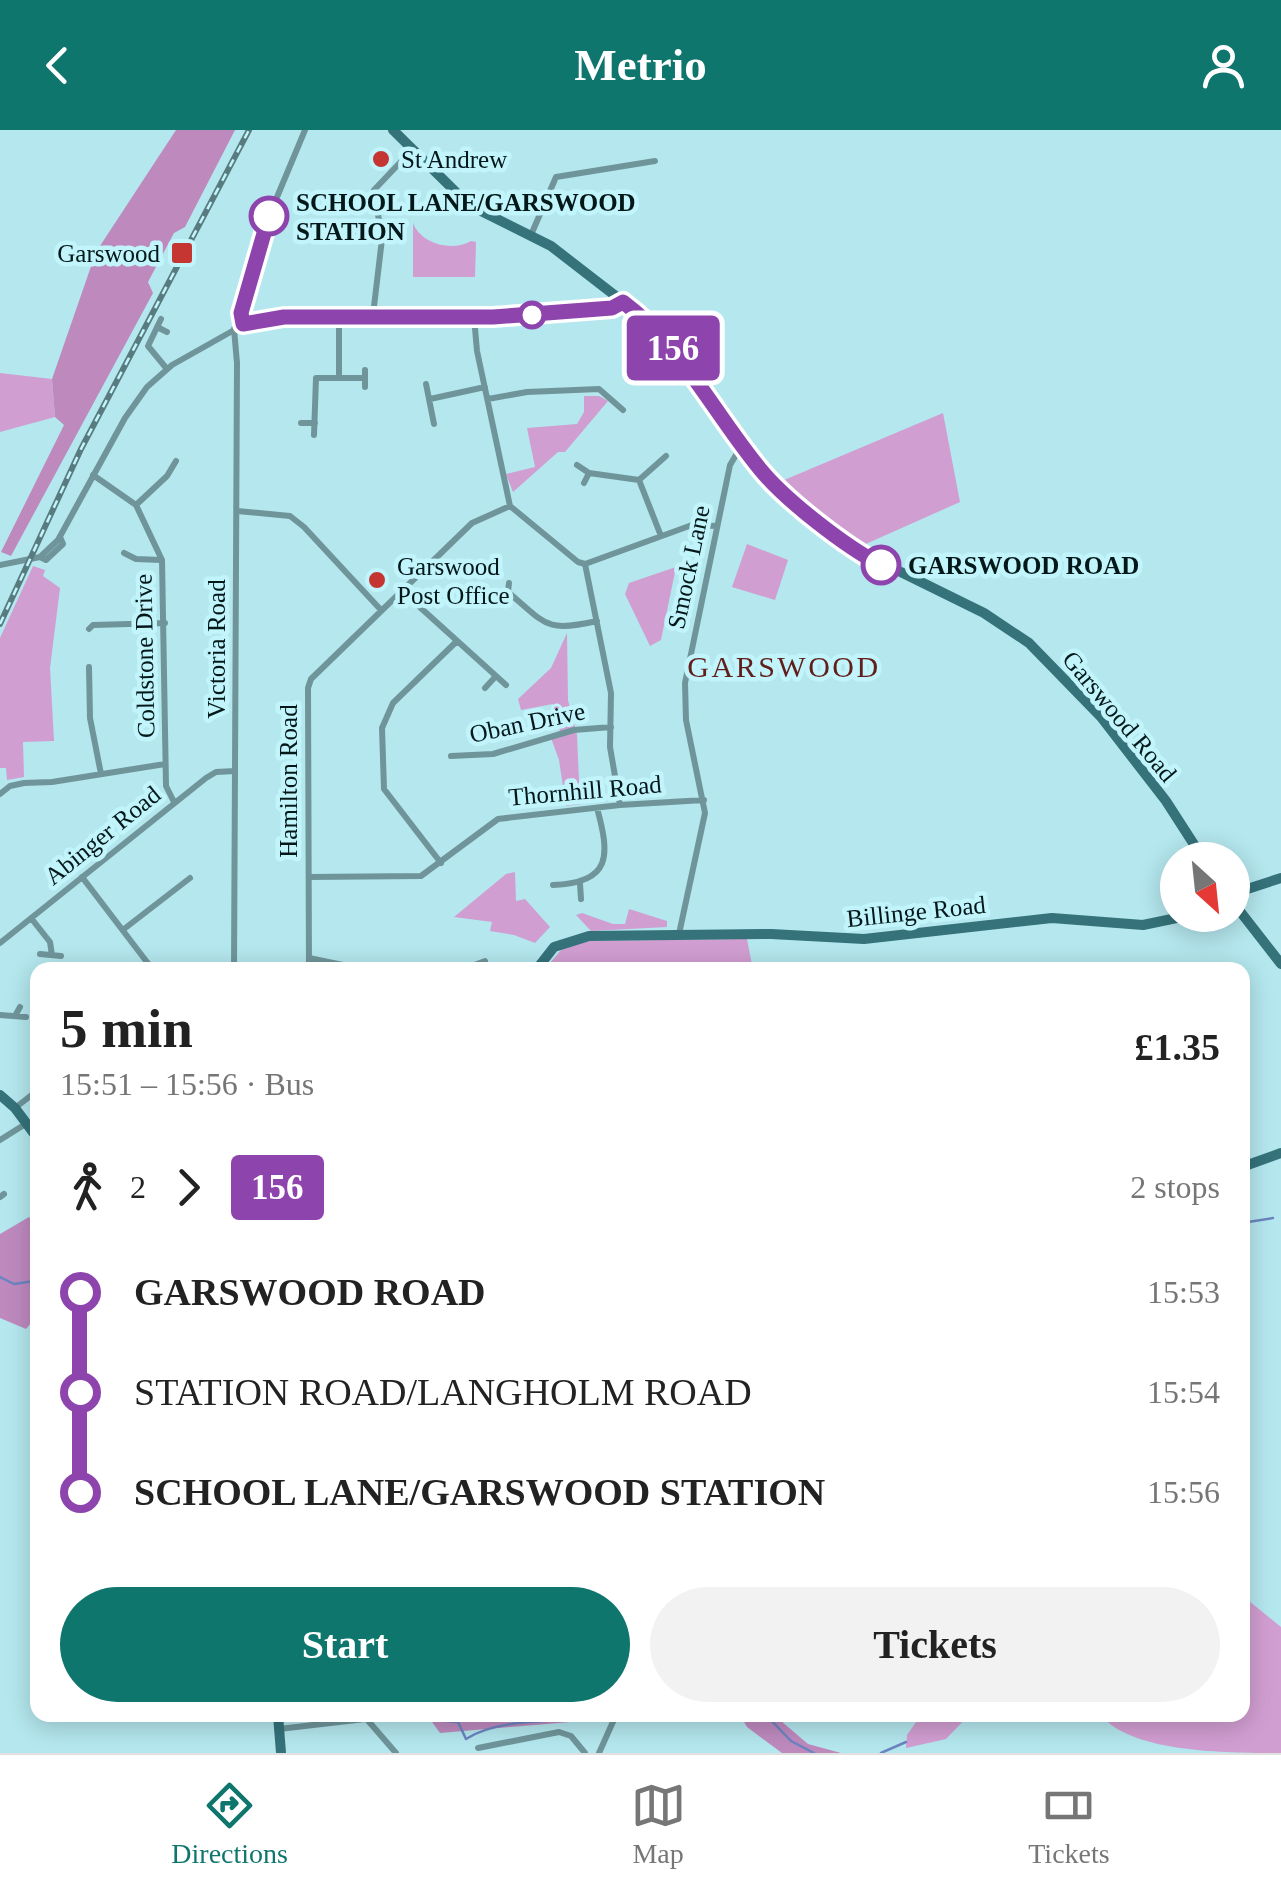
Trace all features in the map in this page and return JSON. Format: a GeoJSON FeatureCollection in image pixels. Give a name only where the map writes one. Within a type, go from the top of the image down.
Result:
{"type":"FeatureCollection","features":[{"type":"Feature","properties":{"kind":"street"},"geometry":{"type":"LineString","coordinates":[[243,324],[241,313],[266,221],[305,130]]}},
{"type":"Feature","properties":{"kind":"street","name":"Garswood Road"},"geometry":{"type":"LineString","coordinates":[[392,130],[469,205],[571,260],[669,342],[762,472],[850,548],[984,613],[1029,643],[1101,717],[1192,842]]}},
{"type":"Feature","properties":{"kind":"street"},"geometry":{"type":"LineString","coordinates":[[373,315],[381,234],[374,190],[412,150]]}},
{"type":"Feature","properties":{"kind":"street"},"geometry":{"type":"LineString","coordinates":[[531,236],[556,177],[655,161]]}},
{"type":"Feature","properties":{"kind":"street"},"geometry":{"type":"LineString","coordinates":[[322,222],[322,232]]}},
{"type":"Feature","properties":{"kind":"street"},"geometry":{"type":"LineString","coordinates":[[307,232],[381,234]]}},
{"type":"Feature","properties":{"kind":"street"},"geometry":{"type":"LineString","coordinates":[[0,565],[40,556],[60,536],[134,403],[169,367],[243,324],[269,318],[474,317],[612,308],[623,302]]}},
{"type":"Feature","properties":{"kind":"street"},"geometry":{"type":"LineString","coordinates":[[338,378],[339,316]]}},
{"type":"Feature","properties":{"kind":"street"},"geometry":{"type":"LineString","coordinates":[[474,317],[510,506],[585,564],[692,525],[717,526]]}},
{"type":"Feature","properties":{"kind":"street"},"geometry":{"type":"LineString","coordinates":[[167,332],[159,323],[148,346],[169,367]]}},
{"type":"Feature","properties":{"kind":"street","name":"Victoria Road"},"geometry":{"type":"LineString","coordinates":[[234,329],[234,962]]}},
{"type":"Feature","properties":{"kind":"street"},"geometry":{"type":"LineString","coordinates":[[314,435],[316,378],[365,378]]}},
{"type":"Feature","properties":{"kind":"street"},"geometry":{"type":"LineString","coordinates":[[589,382],[623,410]]}},
{"type":"Feature","properties":{"kind":"street"},"geometry":{"type":"LineString","coordinates":[[426,384],[434,424]]}},
{"type":"Feature","properties":{"kind":"street"},"geometry":{"type":"LineString","coordinates":[[430,399],[485,387]]}},
{"type":"Feature","properties":{"kind":"street"},"geometry":{"type":"LineString","coordinates":[[488,399],[527,392],[599,389]]}},
{"type":"Feature","properties":{"kind":"street"},"geometry":{"type":"LineString","coordinates":[[301,423],[315,423]]}},
{"type":"Feature","properties":{"kind":"street","name":"Smock Lane"},"geometry":{"type":"LineString","coordinates":[[679,934],[705,824],[704,800],[686,720],[686,683],[730,465],[742,445]]}},
{"type":"Feature","properties":{"kind":"street"},"geometry":{"type":"LineString","coordinates":[[577,465],[589,474],[639,480],[666,457]]}},
{"type":"Feature","properties":{"kind":"street"},"geometry":{"type":"LineString","coordinates":[[136,505],[171,474],[176,461]]}},
{"type":"Feature","properties":{"kind":"street"},"geometry":{"type":"LineString","coordinates":[[584,483],[589,474]]}},
{"type":"Feature","properties":{"kind":"street","name":"Coldstone Drive"},"geometry":{"type":"LineString","coordinates":[[94,475],[136,505],[162,560],[166,790],[174,802]]}},
{"type":"Feature","properties":{"kind":"street"},"geometry":{"type":"LineString","coordinates":[[639,480],[661,536]]}},
{"type":"Feature","properties":{"kind":"street","name":"Hamilton Road"},"geometry":{"type":"LineString","coordinates":[[309,962],[308,688],[319,669],[472,523],[510,506]]}},
{"type":"Feature","properties":{"kind":"street"},"geometry":{"type":"LineString","coordinates":[[237,511],[290,516],[381,610]]}},
{"type":"Feature","properties":{"kind":"street"},"geometry":{"type":"LineString","coordinates":[[127,557],[162,560]]}},
{"type":"Feature","properties":{"kind":"street"},"geometry":{"type":"LineString","coordinates":[[585,564],[611,694],[610,747],[620,805]]}},
{"type":"Feature","properties":{"kind":"street"},"geometry":{"type":"LineString","coordinates":[[506,589],[548,625],[559,629],[597,621]]}},
{"type":"Feature","properties":{"kind":"street"},"geometry":{"type":"LineString","coordinates":[[402,591],[506,684]]}},
{"type":"Feature","properties":{"kind":"street"},"geometry":{"type":"LineString","coordinates":[[91,625],[165,623]]}},
{"type":"Feature","properties":{"kind":"street"},"geometry":{"type":"LineString","coordinates":[[441,863],[384,790],[382,728],[393,702],[456,642]]}},
{"type":"Feature","properties":{"kind":"street"},"geometry":{"type":"LineString","coordinates":[[92,673],[90,718],[101,774]]}},
{"type":"Feature","properties":{"kind":"street"},"geometry":{"type":"LineString","coordinates":[[485,688],[496,676]]}},
{"type":"Feature","properties":{"kind":"street","name":"Oban Drive"},"geometry":{"type":"LineString","coordinates":[[451,756],[493,754],[574,730],[611,727]]}},
{"type":"Feature","properties":{"kind":"street"},"geometry":{"type":"LineString","coordinates":[[0,794],[10,786],[24,783],[165,764]]}},
{"type":"Feature","properties":{"kind":"street","name":"Abinger Road"},"geometry":{"type":"LineString","coordinates":[[0,943],[174,802],[213,774],[235,772]]}},
{"type":"Feature","properties":{"kind":"street","name":"Thornhill Road"},"geometry":{"type":"LineString","coordinates":[[309,876],[421,876],[498,818],[704,800]]}},
{"type":"Feature","properties":{"kind":"street"},"geometry":{"type":"LineString","coordinates":[[553,884],[580,884],[597,871],[606,848],[597,808]]}},
{"type":"Feature","properties":{"kind":"street"},"geometry":{"type":"LineString","coordinates":[[82,877],[147,962]]}},
{"type":"Feature","properties":{"kind":"street"},"geometry":{"type":"LineString","coordinates":[[124,930],[190,878]]}},
{"type":"Feature","properties":{"kind":"street"},"geometry":{"type":"LineString","coordinates":[[1250,891],[1281,878]]}},
{"type":"Feature","properties":{"kind":"street"},"geometry":{"type":"LineString","coordinates":[[183,884],[189,892]]}},
{"type":"Feature","properties":{"kind":"street"},"geometry":{"type":"LineString","coordinates":[[580,884],[580,899]]}},
{"type":"Feature","properties":{"kind":"street"},"geometry":{"type":"LineString","coordinates":[[32,918],[56,955],[40,954]]}},
{"type":"Feature","properties":{"kind":"street","name":"Billinge Road"},"geometry":{"type":"LineString","coordinates":[[543,962],[554,948],[571,940],[679,934],[864,938],[1052,918],[1143,926],[1160,922]]}},
{"type":"Feature","properties":{"kind":"street"},"geometry":{"type":"LineString","coordinates":[[1250,922],[1281,964]]}},
{"type":"Feature","properties":{"kind":"street"},"geometry":{"type":"LineString","coordinates":[[309,958],[328,962]]}},
{"type":"Feature","properties":{"kind":"street"},"geometry":{"type":"LineString","coordinates":[[14,1016],[20,1006]]}},
{"type":"Feature","properties":{"kind":"street"},"geometry":{"type":"LineString","coordinates":[[0,1016],[26,1018]]}},
{"type":"Feature","properties":{"kind":"street"},"geometry":{"type":"LineString","coordinates":[[0,1095],[30,1126]]}},
{"type":"Feature","properties":{"kind":"street"},"geometry":{"type":"LineString","coordinates":[[16,1108],[30,1097]]}},
{"type":"Feature","properties":{"kind":"street"},"geometry":{"type":"LineString","coordinates":[[0,1140],[28,1123]]}},
{"type":"Feature","properties":{"kind":"street"},"geometry":{"type":"LineString","coordinates":[[1250,1164],[1281,1153]]}},
{"type":"Feature","properties":{"kind":"street"},"geometry":{"type":"LineString","coordinates":[[278,1722],[281,1753]]}},
{"type":"Feature","properties":{"kind":"street"},"geometry":{"type":"LineString","coordinates":[[279,1730],[331,1722]]}},
{"type":"Feature","properties":{"kind":"street"},"geometry":{"type":"LineString","coordinates":[[368,1722],[396,1753]]}},
{"type":"Feature","properties":{"kind":"street"},"geometry":{"type":"LineString","coordinates":[[598,1753],[613,1722]]}},
{"type":"Feature","properties":{"kind":"street"},"geometry":{"type":"LineString","coordinates":[[478,1748],[559,1732],[571,1736],[585,1753]]}},
{"type":"Feature","properties":{"kind":"shaded area"},"geometry":{"type":"Polygon","coordinates":[[[176,130],[235,130],[185,227],[174,233],[148,282],[153,293],[11,556],[1,552],[64,425],[55,417],[52,379],[96,252],[176,130]]]}},
{"type":"Feature","properties":{"kind":"shaded area"},"geometry":{"type":"Polygon","coordinates":[[[413,223],[423,236],[438,244],[476,242],[475,277],[413,277],[413,223]]]}},
{"type":"Feature","properties":{"kind":"shaded area"},"geometry":{"type":"Polygon","coordinates":[[[0,373],[52,379],[55,417],[0,432],[0,373]]]}},
{"type":"Feature","properties":{"kind":"shaded area"},"geometry":{"type":"Polygon","coordinates":[[[584,396],[599,396],[608,401],[565,452],[558,452],[513,492],[506,474],[535,467],[527,428],[577,424],[584,412],[584,396]]]}},
{"type":"Feature","properties":{"kind":"shaded area"},"geometry":{"type":"Polygon","coordinates":[[[943,413],[960,502],[859,547],[777,483],[943,413]]]}},
{"type":"Feature","properties":{"kind":"shaded area"},"geometry":{"type":"Polygon","coordinates":[[[747,544],[788,560],[775,600],[732,587],[747,544]]]}},
{"type":"Feature","properties":{"kind":"shaded area"},"geometry":{"type":"Polygon","coordinates":[[[33,566],[45,570],[43,576],[60,588],[50,668],[54,741],[23,742],[24,777],[7,780],[6,768],[0,768],[0,638],[33,566]]]}},
{"type":"Feature","properties":{"kind":"shaded area"},"geometry":{"type":"Polygon","coordinates":[[[676,567],[661,640],[650,646],[625,594],[629,583],[676,567]]]}},
{"type":"Feature","properties":{"kind":"shaded area"},"geometry":{"type":"Polygon","coordinates":[[[567,633],[568,700],[577,735],[580,804],[566,806],[559,760],[550,735],[560,731],[553,704],[521,710],[518,699],[551,668],[567,633]]]}},
{"type":"Feature","properties":{"kind":"shaded area"},"geometry":{"type":"Polygon","coordinates":[[[515,872],[516,901],[525,899],[550,927],[535,943],[490,931],[492,922],[454,917],[506,874],[515,872]]]}},
{"type":"Feature","properties":{"kind":"shaded area"},"geometry":{"type":"Polygon","coordinates":[[[629,909],[667,921],[667,927],[591,931],[576,915],[582,913],[625,924],[629,909]]]}},
{"type":"Feature","properties":{"kind":"shaded area"},"geometry":{"type":"Polygon","coordinates":[[[747,939],[751,962],[551,962],[562,949],[582,941],[747,939]]]}},
{"type":"Feature","properties":{"kind":"shaded area"},"geometry":{"type":"Polygon","coordinates":[[[30,1218],[30,1324],[26,1329],[0,1318],[0,1234],[30,1218]]]}},
{"type":"Feature","properties":{"kind":"shaded area"},"geometry":{"type":"Polygon","coordinates":[[[1250,1602],[1281,1627],[1281,1753],[1182,1748],[1157,1744],[1109,1722],[1250,1722],[1250,1602]]]}},
{"type":"Feature","properties":{"kind":"shaded area"},"geometry":{"type":"Polygon","coordinates":[[[432,1722],[570,1722],[440,1733],[432,1722]]]}},
{"type":"Feature","properties":{"kind":"shaded area"},"geometry":{"type":"Polygon","coordinates":[[[744,1722],[782,1722],[808,1744],[841,1753],[782,1753],[744,1722]]]}},
{"type":"Feature","properties":{"kind":"shaded area"},"geometry":{"type":"Polygon","coordinates":[[[916,1722],[962,1722],[946,1739],[906,1748],[907,1735],[916,1722]]]}},
{"type":"Feature","properties":{"kind":"waterway"},"geometry":{"type":"LineString","coordinates":[[1250,1222],[1273,1218]]}},
{"type":"Feature","properties":{"kind":"waterway"},"geometry":{"type":"LineString","coordinates":[[0,1277],[14,1284],[30,1282]]}},
{"type":"Feature","properties":{"kind":"waterway"},"geometry":{"type":"LineString","coordinates":[[458,1722],[466,1739],[498,1726],[532,1722]]}},
{"type":"Feature","properties":{"kind":"waterway"},"geometry":{"type":"LineString","coordinates":[[773,1722],[791,1741],[814,1753]]}},
{"type":"Feature","properties":{"kind":"waterway"},"geometry":{"type":"LineString","coordinates":[[881,1753],[906,1742]]}},
{"type":"Feature","properties":{"kind":"railway"},"geometry":{"type":"LineString","coordinates":[[0,624],[81,449],[249,130]]}},
{"type":"Feature","properties":{"kind":"bus line","name":"156"},"geometry":{"type":"LineString","coordinates":[[269,216],[241,313],[243,324],[284,317],[515,316],[612,308],[623,302],[669,342],[762,472],[850,548],[881,565]]}},
{"type":"Feature","properties":{"kind":"place","name":"St Andrew"},"geometry":{"type":"Point","coordinates":[381,159]}},
{"type":"Feature","properties":{"kind":"place","name":"SCHOOL LANE/GARSWOOD STATION"},"geometry":{"type":"Point","coordinates":[269,216]}},
{"type":"Feature","properties":{"kind":"place","name":"Garswood"},"geometry":{"type":"Point","coordinates":[182,253]}},
{"type":"Feature","properties":{"kind":"place","name":"GARSWOOD ROAD"},"geometry":{"type":"Point","coordinates":[881,565]}},
{"type":"Feature","properties":{"kind":"place","name":"Garswood Post Office"},"geometry":{"type":"Point","coordinates":[377,580]}},
{"type":"Feature","properties":{"kind":"district","name":"GARSWOOD"},"geometry":{"type":"Point","coordinates":[784,667]}}]}
